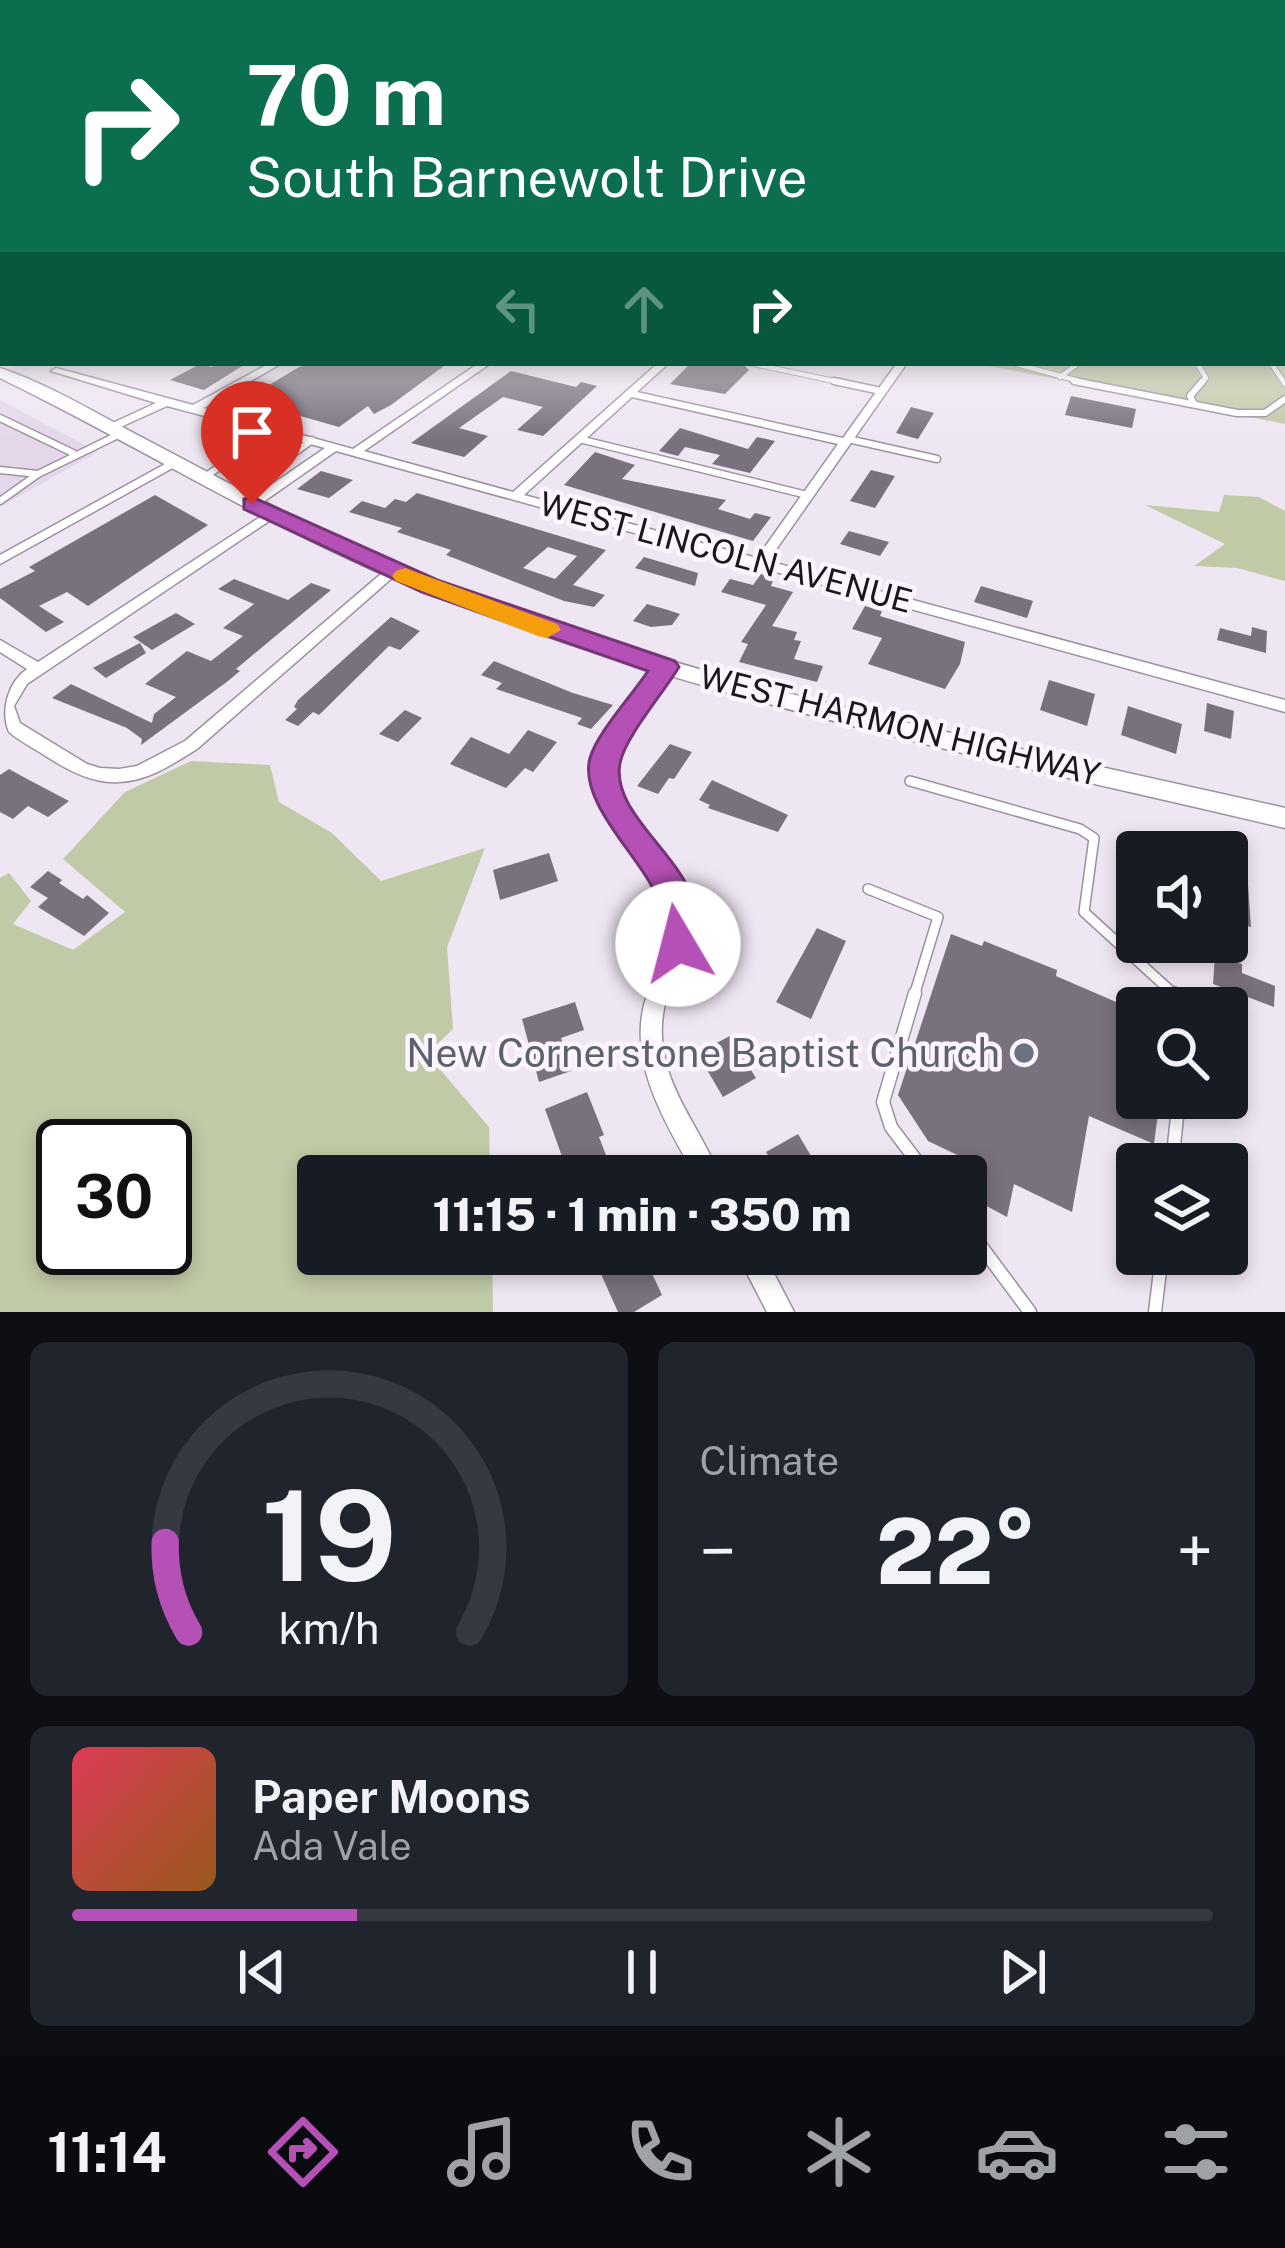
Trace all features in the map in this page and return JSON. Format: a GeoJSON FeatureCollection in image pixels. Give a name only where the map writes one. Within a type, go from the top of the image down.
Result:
{"type":"FeatureCollection","features":[{"type":"Feature","properties":{"kind":"main road","name":"WEST HARMON HIGHWAY"},"geometry":{"type":"LineString","coordinates":[[0,372],[174,463],[213,471],[261,509],[393,571],[520,621],[665,667],[1285,818]]}},
{"type":"Feature","properties":{"kind":"street"},"geometry":{"type":"LineString","coordinates":[[195,409],[272,366]]}},
{"type":"Feature","properties":{"kind":"street"},"geometry":{"type":"LineString","coordinates":[[356,452],[482,366]]}},
{"type":"Feature","properties":{"kind":"street"},"geometry":{"type":"LineString","coordinates":[[516,494],[661,366]]}},
{"type":"Feature","properties":{"kind":"street"},"geometry":{"type":"LineString","coordinates":[[761,561],[900,366]]}},
{"type":"Feature","properties":{"kind":"street","name":"WEST LINCOLN AVENUE"},"geometry":{"type":"LineString","coordinates":[[56,371],[1285,706]]}},
{"type":"Feature","properties":{"kind":"street"},"geometry":{"type":"LineString","coordinates":[[632,394],[845,440]]}},
{"type":"Feature","properties":{"kind":"street"},"geometry":{"type":"LineString","coordinates":[[115,430],[166,403]]}},
{"type":"Feature","properties":{"kind":"street"},"geometry":{"type":"LineString","coordinates":[[334,447],[261,509],[21,680],[9,699],[6,717],[28,736],[92,773],[127,778],[159,767],[191,745],[393,571]]}},
{"type":"Feature","properties":{"kind":"street"},"geometry":{"type":"LineString","coordinates":[[0,560],[174,463]]}},
{"type":"Feature","properties":{"kind":"street"},"geometry":{"type":"LineString","coordinates":[[0,645],[37,668]]}},
{"type":"Feature","properties":{"kind":"street"},"geometry":{"type":"LineString","coordinates":[[665,667],[605,757],[604,778],[621,816],[668,880],[679,913],[678,944],[654,1007],[650,1046],[658,1081],[697,1155]]}},
{"type":"Feature","properties":{"kind":"street"},"geometry":{"type":"LineString","coordinates":[[761,1275],[781,1312]]}},
{"type":"Feature","properties":{"kind":"lane"},"geometry":{"type":"LineString","coordinates":[[763,366],[881,391]]}},
{"type":"Feature","properties":{"kind":"lane"},"geometry":{"type":"LineString","coordinates":[[1022,366],[1059,378],[1251,413],[1276,409],[1285,399]]}},
{"type":"Feature","properties":{"kind":"lane"},"geometry":{"type":"LineString","coordinates":[[1059,378],[1074,366]]}},
{"type":"Feature","properties":{"kind":"lane"},"geometry":{"type":"LineString","coordinates":[[1194,405],[1190,396],[1206,378],[1200,366]]}},
{"type":"Feature","properties":{"kind":"lane"},"geometry":{"type":"LineString","coordinates":[[0,418],[75,454]]}},
{"type":"Feature","properties":{"kind":"lane"},"geometry":{"type":"LineString","coordinates":[[0,501],[115,430]]}},
{"type":"Feature","properties":{"kind":"lane"},"geometry":{"type":"LineString","coordinates":[[213,471],[274,430]]}},
{"type":"Feature","properties":{"kind":"lane"},"geometry":{"type":"LineString","coordinates":[[579,439],[807,495]]}},
{"type":"Feature","properties":{"kind":"lane"},"geometry":{"type":"LineString","coordinates":[[213,471],[269,471],[312,440]]}},
{"type":"Feature","properties":{"kind":"lane"},"geometry":{"type":"LineString","coordinates":[[845,440],[937,459]]}},
{"type":"Feature","properties":{"kind":"lane"},"geometry":{"type":"LineString","coordinates":[[0,470],[38,474]]}},
{"type":"Feature","properties":{"kind":"lane"},"geometry":{"type":"LineString","coordinates":[[910,781],[1080,829],[1094,838],[1084,912],[1167,987]]}},
{"type":"Feature","properties":{"kind":"lane"},"geometry":{"type":"LineString","coordinates":[[868,889],[938,917],[883,1102],[891,1127],[912,1155]]}},
{"type":"Feature","properties":{"kind":"lane"},"geometry":{"type":"LineString","coordinates":[[987,1254],[1030,1312]]}},
{"type":"Feature","properties":{"kind":"lane"},"geometry":{"type":"LineString","coordinates":[[1155,1312],[1159,1275]]}},
{"type":"Feature","properties":{"kind":"shaded area"},"geometry":{"type":"Polygon","coordinates":[[[0,400],[98,452],[0,507],[0,400]]]}},
{"type":"Feature","properties":{"kind":"green space"},"geometry":{"type":"Polygon","coordinates":[[[989,366],[1285,366],[1285,424],[989,366]]]}},
{"type":"Feature","properties":{"kind":"green space"},"geometry":{"type":"Polygon","coordinates":[[[1224,495],[1259,497],[1285,511],[1285,581],[1237,568],[1194,566],[1225,544],[1145,505],[1219,512],[1224,495]]]}},
{"type":"Feature","properties":{"kind":"green space"},"geometry":{"type":"Polygon","coordinates":[[[191,761],[270,765],[279,802],[332,833],[381,881],[485,848],[447,947],[453,1029],[427,1054],[489,1127],[490,1155],[297,1155],[297,1275],[492,1275],[493,1312],[0,1312],[0,878],[9,873],[31,901],[13,924],[73,950],[125,912],[63,859],[125,792],[191,761]]]}},
{"type":"Feature","properties":{"kind":"building"},"geometry":{"type":"Polygon","coordinates":[[[196,366],[242,366],[204,390],[170,380],[196,366]]]}},
{"type":"Feature","properties":{"kind":"building"},"geometry":{"type":"Polygon","coordinates":[[[444,366],[391,405],[374,414],[368,406],[339,427],[244,400],[299,367],[444,366]]]}},
{"type":"Feature","properties":{"kind":"building"},"geometry":{"type":"Polygon","coordinates":[[[688,366],[745,366],[749,370],[725,394],[670,384],[688,366]]]}},
{"type":"Feature","properties":{"kind":"building"},"geometry":{"type":"Polygon","coordinates":[[[511,371],[576,387],[581,382],[597,386],[543,436],[517,430],[543,407],[503,397],[459,428],[488,436],[464,457],[411,443],[511,371]]]}},
{"type":"Feature","properties":{"kind":"building"},"geometry":{"type":"Polygon","coordinates":[[[1071,396],[1136,409],[1132,428],[1065,415],[1071,396]]]}},
{"type":"Feature","properties":{"kind":"building"},"geometry":{"type":"Polygon","coordinates":[[[911,407],[934,413],[918,439],[896,433],[911,407]]]}},
{"type":"Feature","properties":{"kind":"building"},"geometry":{"type":"Polygon","coordinates":[[[680,428],[748,449],[757,437],[775,441],[750,473],[712,464],[720,455],[685,447],[678,456],[659,451],[680,428]]]}},
{"type":"Feature","properties":{"kind":"building"},"geometry":{"type":"Polygon","coordinates":[[[595,452],[635,465],[622,479],[726,500],[718,509],[750,519],[755,513],[771,517],[753,541],[564,485],[595,452]]]}},
{"type":"Feature","properties":{"kind":"building"},"geometry":{"type":"Polygon","coordinates":[[[871,470],[895,476],[875,508],[850,501],[871,470]]]}},
{"type":"Feature","properties":{"kind":"building"},"geometry":{"type":"Polygon","coordinates":[[[321,471],[353,480],[329,498],[297,489],[321,471]]]}},
{"type":"Feature","properties":{"kind":"building"},"geometry":{"type":"Polygon","coordinates":[[[417,493],[606,550],[573,585],[605,595],[594,607],[564,601],[446,555],[451,550],[397,532],[402,528],[349,512],[362,501],[385,508],[395,499],[406,502],[417,493]],[[548,547],[523,568],[555,579],[577,556],[548,547]]]}},
{"type":"Feature","properties":{"kind":"building"},"geometry":{"type":"Polygon","coordinates":[[[155,495],[208,525],[88,606],[67,592],[39,606],[64,622],[46,632],[0,598],[0,589],[35,571],[29,567],[155,495]]]}},
{"type":"Feature","properties":{"kind":"building"},"geometry":{"type":"Polygon","coordinates":[[[849,531],[889,542],[880,556],[840,544],[849,531]]]}},
{"type":"Feature","properties":{"kind":"building"},"geometry":{"type":"Polygon","coordinates":[[[644,557],[698,573],[695,586],[635,568],[644,557]]]}},
{"type":"Feature","properties":{"kind":"building"},"geometry":{"type":"Polygon","coordinates":[[[761,574],[774,578],[771,586],[793,592],[772,626],[797,632],[794,640],[801,641],[794,659],[823,666],[817,682],[739,662],[748,644],[741,642],[766,605],[721,592],[730,579],[753,585],[761,574]]]}},
{"type":"Feature","properties":{"kind":"building"},"geometry":{"type":"Polygon","coordinates":[[[234,579],[288,600],[311,583],[331,590],[236,669],[240,671],[228,681],[141,745],[142,739],[127,728],[52,698],[71,684],[152,723],[154,714],[176,697],[145,684],[187,651],[211,661],[243,636],[223,628],[254,604],[218,589],[234,579]]]}},
{"type":"Feature","properties":{"kind":"building"},"geometry":{"type":"Polygon","coordinates":[[[981,586],[1033,601],[1027,618],[974,602],[981,586]]]}},
{"type":"Feature","properties":{"kind":"building"},"geometry":{"type":"Polygon","coordinates":[[[647,604],[680,614],[672,625],[651,627],[633,621],[647,604]]]}},
{"type":"Feature","properties":{"kind":"building"},"geometry":{"type":"Polygon","coordinates":[[[865,606],[882,611],[880,616],[965,642],[960,664],[945,689],[868,664],[882,638],[852,629],[865,606]]]}},
{"type":"Feature","properties":{"kind":"building"},"geometry":{"type":"Polygon","coordinates":[[[176,613],[195,624],[152,650],[133,637],[176,613]]]}},
{"type":"Feature","properties":{"kind":"building"},"geometry":{"type":"Polygon","coordinates":[[[391,617],[420,631],[400,650],[389,646],[319,715],[313,712],[298,726],[285,720],[297,709],[298,700],[391,617]]]}},
{"type":"Feature","properties":{"kind":"building"},"geometry":{"type":"Polygon","coordinates":[[[1252,627],[1267,631],[1266,653],[1217,640],[1220,628],[1251,636],[1252,627]]]}},
{"type":"Feature","properties":{"kind":"building"},"geometry":{"type":"Polygon","coordinates":[[[140,643],[146,653],[106,678],[93,668],[140,643]]]}},
{"type":"Feature","properties":{"kind":"building"},"geometry":{"type":"Polygon","coordinates":[[[494,661],[613,705],[591,729],[577,724],[582,718],[496,689],[502,683],[481,675],[494,661]]]}},
{"type":"Feature","properties":{"kind":"building"},"geometry":{"type":"Polygon","coordinates":[[[1049,680],[1095,694],[1087,726],[1040,710],[1049,680]]]}},
{"type":"Feature","properties":{"kind":"building"},"geometry":{"type":"Polygon","coordinates":[[[1207,703],[1234,711],[1231,739],[1204,731],[1207,703]]]}},
{"type":"Feature","properties":{"kind":"building"},"geometry":{"type":"Polygon","coordinates":[[[1128,706],[1182,724],[1176,754],[1121,735],[1128,706]]]}},
{"type":"Feature","properties":{"kind":"building"},"geometry":{"type":"Polygon","coordinates":[[[405,710],[422,718],[398,742],[379,734],[405,710]]]}},
{"type":"Feature","properties":{"kind":"building"},"geometry":{"type":"Polygon","coordinates":[[[528,730],[557,742],[533,772],[525,768],[506,788],[450,764],[471,737],[509,754],[528,730]]]}},
{"type":"Feature","properties":{"kind":"building"},"geometry":{"type":"Polygon","coordinates":[[[670,744],[692,752],[674,779],[669,778],[658,794],[637,786],[670,744]]]}},
{"type":"Feature","properties":{"kind":"building"},"geometry":{"type":"Polygon","coordinates":[[[9,769],[69,801],[48,817],[28,806],[13,819],[0,812],[0,775],[9,769]]]}},
{"type":"Feature","properties":{"kind":"building"},"geometry":{"type":"Polygon","coordinates":[[[712,780],[788,815],[778,832],[708,808],[699,800],[712,780]]]}},
{"type":"Feature","properties":{"kind":"building"},"geometry":{"type":"Polygon","coordinates":[[[549,853],[558,881],[500,900],[493,870],[549,853]]]}},
{"type":"Feature","properties":{"kind":"building"},"geometry":{"type":"Polygon","coordinates":[[[48,871],[62,880],[59,883],[83,899],[87,895],[109,913],[84,936],[38,907],[48,898],[30,887],[48,871]]]}},
{"type":"Feature","properties":{"kind":"building"},"geometry":{"type":"Polygon","coordinates":[[[817,928],[846,941],[811,1019],[776,1002],[817,928]]]}},
{"type":"Feature","properties":{"kind":"building","name":"New Cornerstone Baptist Church"},"geometry":{"type":"Polygon","coordinates":[[[951,934],[982,946],[984,941],[1057,970],[1056,976],[1116,1002],[1116,1119],[1157,1119],[1154,1143],[1089,1116],[1072,1212],[1014,1184],[1007,1217],[987,1206],[987,1155],[957,1155],[928,1141],[898,1095],[951,934]]]}},
{"type":"Feature","properties":{"kind":"building"},"geometry":{"type":"Polygon","coordinates":[[[1214,963],[1242,964],[1242,973],[1275,986],[1274,1007],[1248,997],[1248,987],[1213,984],[1214,963]]]}},
{"type":"Feature","properties":{"kind":"building"},"geometry":{"type":"Polygon","coordinates":[[[575,1002],[584,1030],[561,1038],[571,1071],[539,1082],[522,1019],[575,1002]]]}},
{"type":"Feature","properties":{"kind":"building"},"geometry":{"type":"Polygon","coordinates":[[[730,1036],[756,1078],[723,1097],[697,1053],[730,1036]]]}},
{"type":"Feature","properties":{"kind":"building"},"geometry":{"type":"Polygon","coordinates":[[[587,1092],[604,1135],[599,1137],[606,1155],[561,1155],[545,1109],[587,1092]]]}},
{"type":"Feature","properties":{"kind":"building"},"geometry":{"type":"Polygon","coordinates":[[[798,1134],[810,1155],[768,1155],[798,1134]]]}},
{"type":"Feature","properties":{"kind":"building"},"geometry":{"type":"Polygon","coordinates":[[[601,1275],[653,1275],[662,1295],[634,1312],[618,1312],[601,1275]]]}},
{"type":"Feature","properties":{"kind":"slow traffic"},"geometry":{"type":"LineString","coordinates":[[405,576],[547,630]]}},
{"type":"Feature","properties":{"kind":"place","name":"New Cornerstone Baptist Church"},"geometry":{"type":"Point","coordinates":[1024,1053]}},
{"type":"Feature","properties":{"kind":"route"},"geometry":{"type":"LineString","coordinates":[[252,504],[431,587],[665,667],[605,757],[604,778],[621,816],[668,880],[679,913],[678,944]]}}]}
